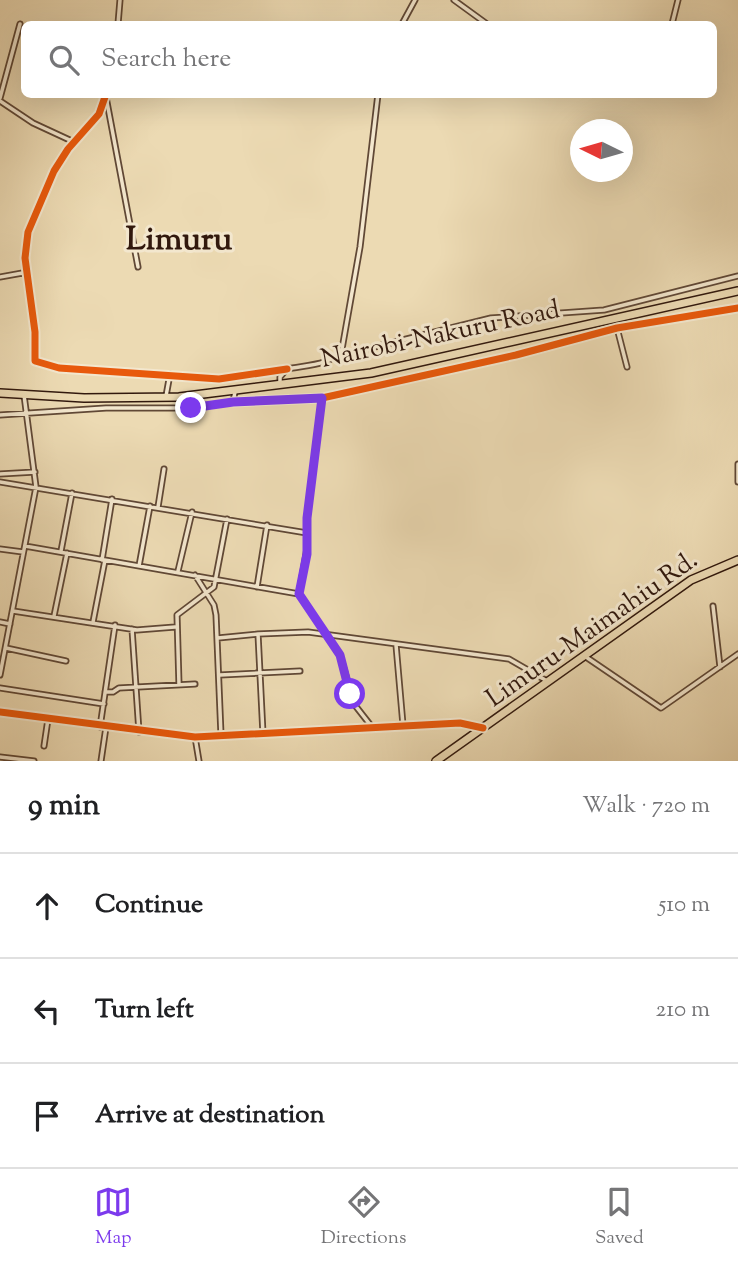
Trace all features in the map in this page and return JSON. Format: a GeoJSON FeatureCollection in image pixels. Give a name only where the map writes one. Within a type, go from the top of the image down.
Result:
{"type":"FeatureCollection","features":[{"type":"Feature","properties":{"kind":"highway","name":"Nairobi-Nakuru Road"},"geometry":{"type":"LineString","coordinates":[[0,393],[166,398],[280,386],[371,373],[738,288]]}},
{"type":"Feature","properties":{"kind":"highway","name":"Limuru-Maimahiu Rd."},"geometry":{"type":"LineString","coordinates":[[436,761],[691,580],[738,560]]}},
{"type":"Feature","properties":{"kind":"street"},"geometry":{"type":"LineString","coordinates":[[118,21],[120,0]]}},
{"type":"Feature","properties":{"kind":"street"},"geometry":{"type":"LineString","coordinates":[[404,21],[415,0]]}},
{"type":"Feature","properties":{"kind":"street"},"geometry":{"type":"LineString","coordinates":[[454,0],[483,21]]}},
{"type":"Feature","properties":{"kind":"street"},"geometry":{"type":"LineString","coordinates":[[673,21],[678,0]]}},
{"type":"Feature","properties":{"kind":"street"},"geometry":{"type":"LineString","coordinates":[[20,24],[0,100],[33,123],[74,142]]}},
{"type":"Feature","properties":{"kind":"street"},"geometry":{"type":"LineString","coordinates":[[105,98],[99,114],[74,142],[54,171],[30,226],[25,253],[36,338],[34,358],[38,363],[59,368],[211,378],[238,377],[319,363],[491,317],[604,310],[738,276]]}},
{"type":"Feature","properties":{"kind":"street"},"geometry":{"type":"LineString","coordinates":[[107,98],[138,267]]}},
{"type":"Feature","properties":{"kind":"street"},"geometry":{"type":"LineString","coordinates":[[334,357],[342,349],[348,318],[377,98]]}},
{"type":"Feature","properties":{"kind":"street"},"geometry":{"type":"LineString","coordinates":[[0,277],[27,272]]}},
{"type":"Feature","properties":{"kind":"street"},"geometry":{"type":"LineString","coordinates":[[0,415],[191,408],[233,402],[322,398],[516,355],[617,328],[737,308]]}},
{"type":"Feature","properties":{"kind":"street"},"geometry":{"type":"LineString","coordinates":[[604,310],[606,318]]}},
{"type":"Feature","properties":{"kind":"street"},"geometry":{"type":"LineString","coordinates":[[617,328],[627,367]]}},
{"type":"Feature","properties":{"kind":"street"},"geometry":{"type":"LineString","coordinates":[[280,386],[280,377],[287,369]]}},
{"type":"Feature","properties":{"kind":"street"},"geometry":{"type":"LineString","coordinates":[[166,398],[170,374]]}},
{"type":"Feature","properties":{"kind":"street"},"geometry":{"type":"LineString","coordinates":[[233,402],[239,391],[238,377]]}},
{"type":"Feature","properties":{"kind":"street"},"geometry":{"type":"LineString","coordinates":[[0,675],[36,487],[24,395]]}},
{"type":"Feature","properties":{"kind":"street"},"geometry":{"type":"LineString","coordinates":[[322,398],[299,594],[344,665],[354,704],[372,727]]}},
{"type":"Feature","properties":{"kind":"street"},"geometry":{"type":"LineString","coordinates":[[738,464],[738,482]]}},
{"type":"Feature","properties":{"kind":"street"},"geometry":{"type":"LineString","coordinates":[[158,507],[164,469]]}},
{"type":"Feature","properties":{"kind":"street"},"geometry":{"type":"LineString","coordinates":[[0,474],[34,472]]}},
{"type":"Feature","properties":{"kind":"street"},"geometry":{"type":"LineString","coordinates":[[0,482],[307,533]]}},
{"type":"Feature","properties":{"kind":"street"},"geometry":{"type":"LineString","coordinates":[[54,616],[72,493]]}},
{"type":"Feature","properties":{"kind":"street"},"geometry":{"type":"LineString","coordinates":[[93,622],[112,499]]}},
{"type":"Feature","properties":{"kind":"street"},"geometry":{"type":"LineString","coordinates":[[139,566],[150,505]]}},
{"type":"Feature","properties":{"kind":"street"},"geometry":{"type":"LineString","coordinates":[[178,571],[192,512]]}},
{"type":"Feature","properties":{"kind":"street"},"geometry":{"type":"LineString","coordinates":[[179,685],[176,627],[179,611],[207,593],[216,577],[227,519]]}},
{"type":"Feature","properties":{"kind":"street"},"geometry":{"type":"LineString","coordinates":[[257,587],[267,525]]}},
{"type":"Feature","properties":{"kind":"street"},"geometry":{"type":"LineString","coordinates":[[25,546],[216,577],[299,594]]}},
{"type":"Feature","properties":{"kind":"street"},"geometry":{"type":"LineString","coordinates":[[0,549],[23,552]]}},
{"type":"Feature","properties":{"kind":"street"},"geometry":{"type":"LineString","coordinates":[[194,575],[216,609],[221,735]]}},
{"type":"Feature","properties":{"kind":"street"},"geometry":{"type":"LineString","coordinates":[[713,606],[720,667]]}},
{"type":"Feature","properties":{"kind":"street"},"geometry":{"type":"LineString","coordinates":[[13,611],[132,628],[176,627]]}},
{"type":"Feature","properties":{"kind":"street"},"geometry":{"type":"LineString","coordinates":[[0,622],[10,624]]}},
{"type":"Feature","properties":{"kind":"street"},"geometry":{"type":"LineString","coordinates":[[100,727],[115,625]]}},
{"type":"Feature","properties":{"kind":"street"},"geometry":{"type":"LineString","coordinates":[[132,628],[139,732]]}},
{"type":"Feature","properties":{"kind":"street"},"geometry":{"type":"LineString","coordinates":[[218,638],[288,631],[326,634],[509,659],[548,682]]}},
{"type":"Feature","properties":{"kind":"street"},"geometry":{"type":"LineString","coordinates":[[258,634],[263,734]]}},
{"type":"Feature","properties":{"kind":"street"},"geometry":{"type":"LineString","coordinates":[[396,645],[403,725]]}},
{"type":"Feature","properties":{"kind":"street"},"geometry":{"type":"LineString","coordinates":[[6,648],[66,661]]}},
{"type":"Feature","properties":{"kind":"street"},"geometry":{"type":"LineString","coordinates":[[584,656],[658,708],[738,654]]}},
{"type":"Feature","properties":{"kind":"street"},"geometry":{"type":"LineString","coordinates":[[220,675],[300,671]]}},
{"type":"Feature","properties":{"kind":"street"},"geometry":{"type":"LineString","coordinates":[[105,692],[113,692],[119,688],[195,684]]}},
{"type":"Feature","properties":{"kind":"street"},"geometry":{"type":"LineString","coordinates":[[0,688],[104,704]]}},
{"type":"Feature","properties":{"kind":"street"},"geometry":{"type":"LineString","coordinates":[[0,712],[139,732],[195,737],[460,723],[483,728]]}},
{"type":"Feature","properties":{"kind":"street"},"geometry":{"type":"LineString","coordinates":[[44,746],[48,719]]}},
{"type":"Feature","properties":{"kind":"street"},"geometry":{"type":"LineString","coordinates":[[102,761],[106,727]]}},
{"type":"Feature","properties":{"kind":"street"},"geometry":{"type":"LineString","coordinates":[[195,737],[200,761]]}},
{"type":"Feature","properties":{"kind":"street"},"geometry":{"type":"LineString","coordinates":[[0,757],[32,761]]}},
{"type":"Feature","properties":{"kind":"cycle path"},"geometry":{"type":"LineString","coordinates":[[105,98],[99,114],[68,149],[54,171],[28,232],[25,258],[35,332],[35,361],[59,368],[219,379],[287,369]]}},
{"type":"Feature","properties":{"kind":"cycle path"},"geometry":{"type":"LineString","coordinates":[[233,402],[322,398],[516,355],[617,328],[738,308]]}},
{"type":"Feature","properties":{"kind":"cycle path"},"geometry":{"type":"LineString","coordinates":[[0,712],[195,737],[460,723],[483,728]]}},
{"type":"Feature","properties":{"kind":"district","name":"Limuru"},"geometry":{"type":"Point","coordinates":[179,237]}},
{"type":"Feature","properties":{"kind":"route"},"geometry":{"type":"LineString","coordinates":[[191,408],[233,402],[322,398],[307,518],[307,554],[299,594],[340,655],[350,694]]}}]}
